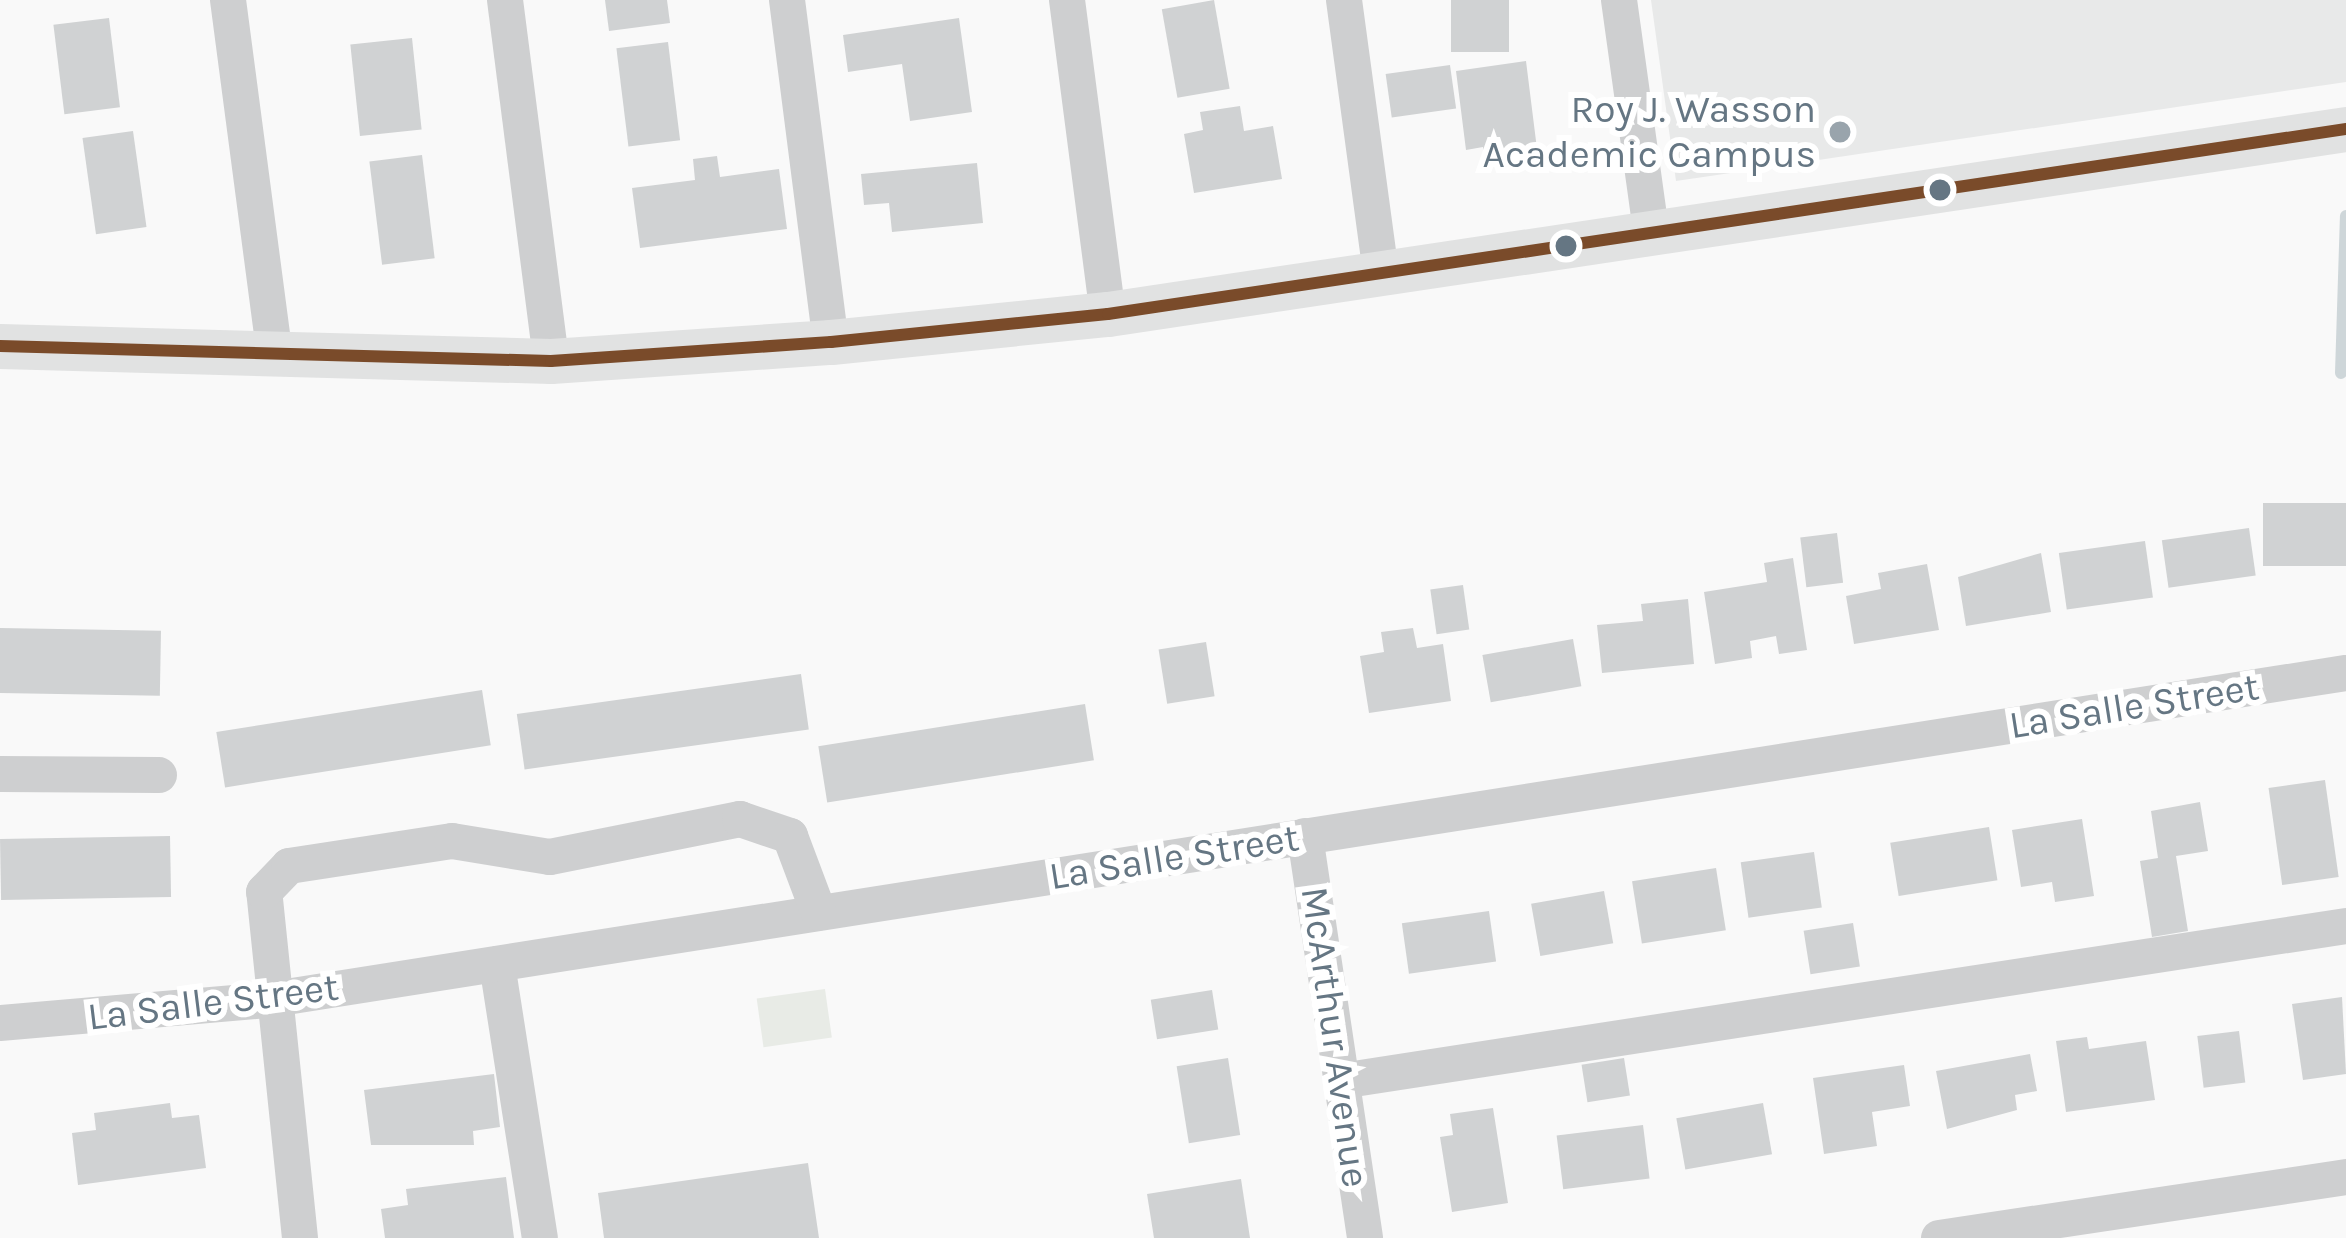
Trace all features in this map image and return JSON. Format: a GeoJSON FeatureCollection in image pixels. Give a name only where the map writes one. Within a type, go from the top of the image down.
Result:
{"type":"FeatureCollection","features":[{"type":"Feature","properties":{"kind":"main road"},"geometry":{"type":"LineString","coordinates":[[0,345],[551,362],[831,342],[1108,314],[2346,129]]}},
{"type":"Feature","properties":{"kind":"street"},"geometry":{"type":"LineString","coordinates":[[228,0],[275,356]]}},
{"type":"Feature","properties":{"kind":"street"},"geometry":{"type":"LineString","coordinates":[[505,0],[551,362]]}},
{"type":"Feature","properties":{"kind":"street"},"geometry":{"type":"LineString","coordinates":[[787,0],[831,342]]}},
{"type":"Feature","properties":{"kind":"street"},"geometry":{"type":"LineString","coordinates":[[1067,0],[1108,314]]}},
{"type":"Feature","properties":{"kind":"street"},"geometry":{"type":"LineString","coordinates":[[1344,0],[1381,273]]}},
{"type":"Feature","properties":{"kind":"street"},"geometry":{"type":"LineString","coordinates":[[1618,0],[1652,232]]}},
{"type":"Feature","properties":{"kind":"street","name":"La Salle Street"},"geometry":{"type":"LineString","coordinates":[[0,1023],[267,1000],[2346,673]]}},
{"type":"Feature","properties":{"kind":"street"},"geometry":{"type":"LineString","coordinates":[[0,774],[159,775]]}},
{"type":"Feature","properties":{"kind":"street"},"geometry":{"type":"LineString","coordinates":[[300,1238],[267,1000],[264,892],[289,866],[452,841],[550,857],[740,819],[790,836],[819,913]]}},
{"type":"Feature","properties":{"kind":"street","name":"McArthur Avenue"},"geometry":{"type":"LineString","coordinates":[[1305,836],[1365,1238]]}},
{"type":"Feature","properties":{"kind":"street"},"geometry":{"type":"LineString","coordinates":[[1341,1082],[2346,926]]}},
{"type":"Feature","properties":{"kind":"street"},"geometry":{"type":"LineString","coordinates":[[497,964],[540,1238]]}},
{"type":"Feature","properties":{"kind":"street"},"geometry":{"type":"LineString","coordinates":[[1939,1238],[2346,1177]]}},
{"type":"Feature","properties":{"kind":"shaded area","name":"Roy J. Wasson Academic Campus"},"geometry":{"type":"Polygon","coordinates":[[[1651,0],[2346,0],[2346,82],[1676,181],[1651,0]]]}},
{"type":"Feature","properties":{"kind":"shaded area"},"geometry":{"type":"Polygon","coordinates":[[[825,989],[832,1038],[763,1047],[757,999],[825,989]]]}},
{"type":"Feature","properties":{"kind":"building"},"geometry":{"type":"Polygon","coordinates":[[[605,0],[667,0],[670,23],[609,31],[605,0]]]}},
{"type":"Feature","properties":{"kind":"building"},"geometry":{"type":"Polygon","coordinates":[[[1214,0],[1230,89],[1177,98],[1162,9],[1214,0]]]}},
{"type":"Feature","properties":{"kind":"building"},"geometry":{"type":"Polygon","coordinates":[[[1451,0],[1509,0],[1509,52],[1451,52],[1451,0]]]}},
{"type":"Feature","properties":{"kind":"building"},"geometry":{"type":"Polygon","coordinates":[[[109,18],[120,107],[64,114],[53,25],[109,18]]]}},
{"type":"Feature","properties":{"kind":"building"},"geometry":{"type":"Polygon","coordinates":[[[959,18],[972,112],[910,121],[902,64],[848,72],[843,35],[959,18]]]}},
{"type":"Feature","properties":{"kind":"building"},"geometry":{"type":"Polygon","coordinates":[[[412,38],[422,129],[360,136],[350,44],[412,38]]]}},
{"type":"Feature","properties":{"kind":"building"},"geometry":{"type":"Polygon","coordinates":[[[668,42],[680,140],[628,147],[616,48],[668,42]]]}},
{"type":"Feature","properties":{"kind":"building"},"geometry":{"type":"Polygon","coordinates":[[[1526,61],[1538,157],[1485,164],[1483,147],[1466,150],[1456,71],[1526,61]]]}},
{"type":"Feature","properties":{"kind":"building"},"geometry":{"type":"Polygon","coordinates":[[[1450,65],[1456,109],[1392,118],[1386,74],[1450,65]]]}},
{"type":"Feature","properties":{"kind":"building"},"geometry":{"type":"Polygon","coordinates":[[[1240,106],[1244,131],[1273,126],[1282,179],[1194,193],[1184,134],[1203,130],[1200,112],[1240,106]]]}},
{"type":"Feature","properties":{"kind":"building"},"geometry":{"type":"Polygon","coordinates":[[[133,131],[146,227],[96,234],[82,138],[133,131]]]}},
{"type":"Feature","properties":{"kind":"building"},"geometry":{"type":"Polygon","coordinates":[[[422,155],[435,258],[382,265],[369,161],[422,155]]]}},
{"type":"Feature","properties":{"kind":"building"},"geometry":{"type":"Polygon","coordinates":[[[717,156],[720,177],[779,169],[787,229],[640,248],[632,188],[695,180],[693,159],[717,156]]]}},
{"type":"Feature","properties":{"kind":"building"},"geometry":{"type":"Polygon","coordinates":[[[977,163],[983,223],[892,232],[889,203],[864,205],[861,174],[977,163]]]}},
{"type":"Feature","properties":{"kind":"building"},"geometry":{"type":"Polygon","coordinates":[[[2263,503],[2346,503],[2346,566],[2263,566],[2263,503]]]}},
{"type":"Feature","properties":{"kind":"building"},"geometry":{"type":"Polygon","coordinates":[[[2249,528],[2256,576],[2169,588],[2162,540],[2249,528]]]}},
{"type":"Feature","properties":{"kind":"building"},"geometry":{"type":"Polygon","coordinates":[[[1837,533],[1843,583],[1806,587],[1800,538],[1837,533]]]}},
{"type":"Feature","properties":{"kind":"building"},"geometry":{"type":"Polygon","coordinates":[[[2145,541],[2153,597],[2067,610],[2059,553],[2145,541]]]}},
{"type":"Feature","properties":{"kind":"building"},"geometry":{"type":"Polygon","coordinates":[[[2041,553],[2051,612],[1966,626],[1958,577],[2041,553]]]}},
{"type":"Feature","properties":{"kind":"building"},"geometry":{"type":"Polygon","coordinates":[[[1793,558],[1807,650],[1779,654],[1776,636],[1750,641],[1752,658],[1715,664],[1704,592],[1767,582],[1764,563],[1793,558]]]}},
{"type":"Feature","properties":{"kind":"building"},"geometry":{"type":"Polygon","coordinates":[[[1927,564],[1939,630],[1854,644],[1846,596],[1881,589],[1878,573],[1927,564]]]}},
{"type":"Feature","properties":{"kind":"building"},"geometry":{"type":"Polygon","coordinates":[[[1463,585],[1469,630],[1437,634],[1430,590],[1463,585]]]}},
{"type":"Feature","properties":{"kind":"building"},"geometry":{"type":"Polygon","coordinates":[[[1688,599],[1694,664],[1602,673],[1597,625],[1643,621],[1641,604],[1688,599]]]}},
{"type":"Feature","properties":{"kind":"building"},"geometry":{"type":"Polygon","coordinates":[[[0,628],[161,631],[160,696],[0,693],[0,628]]]}},
{"type":"Feature","properties":{"kind":"building"},"geometry":{"type":"Polygon","coordinates":[[[1413,628],[1417,648],[1443,644],[1451,701],[1369,713],[1360,656],[1384,652],[1381,632],[1413,628]]]}},
{"type":"Feature","properties":{"kind":"building"},"geometry":{"type":"Polygon","coordinates":[[[1573,639],[1581,686],[1491,702],[1482,655],[1573,639]]]}},
{"type":"Feature","properties":{"kind":"building"},"geometry":{"type":"Polygon","coordinates":[[[1206,642],[1215,696],[1167,704],[1159,650],[1206,642]]]}},
{"type":"Feature","properties":{"kind":"building"},"geometry":{"type":"Polygon","coordinates":[[[801,674],[809,729],[525,769],[517,714],[801,674]]]}},
{"type":"Feature","properties":{"kind":"building"},"geometry":{"type":"Polygon","coordinates":[[[482,690],[491,745],[225,787],[216,732],[482,690]]]}},
{"type":"Feature","properties":{"kind":"building"},"geometry":{"type":"Polygon","coordinates":[[[1085,704],[1094,760],[827,803],[818,746],[1085,704]]]}},
{"type":"Feature","properties":{"kind":"building"},"geometry":{"type":"Polygon","coordinates":[[[2325,780],[2339,877],[2282,885],[2269,788],[2325,780]]]}},
{"type":"Feature","properties":{"kind":"building"},"geometry":{"type":"Polygon","coordinates":[[[2200,802],[2208,851],[2176,856],[2188,931],[2152,937],[2140,861],[2158,858],[2151,811],[2200,802]]]}},
{"type":"Feature","properties":{"kind":"building"},"geometry":{"type":"Polygon","coordinates":[[[2082,819],[2094,896],[2055,902],[2052,882],[2021,887],[2012,830],[2082,819]]]}},
{"type":"Feature","properties":{"kind":"building"},"geometry":{"type":"Polygon","coordinates":[[[1989,827],[1997,880],[1899,896],[1890,843],[1989,827]]]}},
{"type":"Feature","properties":{"kind":"building"},"geometry":{"type":"Polygon","coordinates":[[[170,836],[171,897],[1,900],[0,839],[170,836]]]}},
{"type":"Feature","properties":{"kind":"building"},"geometry":{"type":"Polygon","coordinates":[[[1814,852],[1822,907],[1749,918],[1741,862],[1814,852]]]}},
{"type":"Feature","properties":{"kind":"building"},"geometry":{"type":"Polygon","coordinates":[[[1716,868],[1726,930],[1642,944],[1632,881],[1716,868]]]}},
{"type":"Feature","properties":{"kind":"building"},"geometry":{"type":"Polygon","coordinates":[[[1604,891],[1613,943],[1540,956],[1531,904],[1604,891]]]}},
{"type":"Feature","properties":{"kind":"building"},"geometry":{"type":"Polygon","coordinates":[[[1489,911],[1496,962],[1409,974],[1402,923],[1489,911]]]}},
{"type":"Feature","properties":{"kind":"building"},"geometry":{"type":"Polygon","coordinates":[[[1853,923],[1860,966],[1810,974],[1804,931],[1853,923]]]}},
{"type":"Feature","properties":{"kind":"building"},"geometry":{"type":"Polygon","coordinates":[[[1212,990],[1218,1030],[1157,1039],[1151,1000],[1212,990]]]}},
{"type":"Feature","properties":{"kind":"building"},"geometry":{"type":"Polygon","coordinates":[[[2342,997],[2346,1074],[2303,1080],[2292,1004],[2342,997]]]}},
{"type":"Feature","properties":{"kind":"building"},"geometry":{"type":"Polygon","coordinates":[[[2239,1031],[2245,1083],[2204,1088],[2197,1036],[2239,1031]]]}},
{"type":"Feature","properties":{"kind":"building"},"geometry":{"type":"Polygon","coordinates":[[[2087,1037],[2089,1049],[2146,1041],[2155,1100],[2066,1112],[2056,1041],[2087,1037]]]}},
{"type":"Feature","properties":{"kind":"building"},"geometry":{"type":"Polygon","coordinates":[[[2030,1054],[2037,1091],[2015,1095],[2017,1110],[1947,1129],[1936,1071],[2030,1054]]]}},
{"type":"Feature","properties":{"kind":"building"},"geometry":{"type":"Polygon","coordinates":[[[1228,1058],[1240,1135],[1189,1143],[1177,1066],[1228,1058]]]}},
{"type":"Feature","properties":{"kind":"building"},"geometry":{"type":"Polygon","coordinates":[[[1624,1058],[1630,1096],[1587,1102],[1582,1065],[1624,1058]]]}},
{"type":"Feature","properties":{"kind":"building"},"geometry":{"type":"Polygon","coordinates":[[[1904,1065],[1910,1106],[1872,1112],[1877,1146],[1824,1154],[1813,1078],[1904,1065]]]}},
{"type":"Feature","properties":{"kind":"building"},"geometry":{"type":"Polygon","coordinates":[[[494,1074],[500,1127],[473,1131],[474,1145],[371,1145],[364,1090],[494,1074]]]}},
{"type":"Feature","properties":{"kind":"building"},"geometry":{"type":"Polygon","coordinates":[[[170,1103],[172,1118],[199,1115],[206,1168],[78,1185],[72,1133],[96,1130],[94,1113],[170,1103]]]}},
{"type":"Feature","properties":{"kind":"building"},"geometry":{"type":"Polygon","coordinates":[[[1763,1103],[1772,1154],[1685,1169],[1676,1118],[1763,1103]]]}},
{"type":"Feature","properties":{"kind":"building"},"geometry":{"type":"Polygon","coordinates":[[[1493,1108],[1508,1203],[1452,1212],[1440,1137],[1453,1135],[1450,1114],[1493,1108]]]}},
{"type":"Feature","properties":{"kind":"building"},"geometry":{"type":"Polygon","coordinates":[[[1643,1125],[1650,1179],[1563,1189],[1557,1136],[1643,1125]]]}},
{"type":"Feature","properties":{"kind":"building"},"geometry":{"type":"Polygon","coordinates":[[[808,1163],[819,1238],[604,1238],[598,1193],[808,1163]]]}},
{"type":"Feature","properties":{"kind":"building"},"geometry":{"type":"Polygon","coordinates":[[[506,1177],[514,1238],[385,1238],[381,1209],[408,1205],[406,1189],[506,1177]]]}},
{"type":"Feature","properties":{"kind":"building"},"geometry":{"type":"Polygon","coordinates":[[[1241,1179],[1250,1238],[1154,1238],[1147,1194],[1241,1179]]]}},
{"type":"Feature","properties":{"kind":"waterway"},"geometry":{"type":"LineString","coordinates":[[2341,373],[2346,216]]}},
{"type":"Feature","properties":{"kind":"transit line"},"geometry":{"type":"LineString","coordinates":[[0,346],[551,361],[831,342],[1108,314],[2346,129]]}},
{"type":"Feature","properties":{"kind":"place","name":"Roy J. Wasson Academic Campus"},"geometry":{"type":"Point","coordinates":[1840,132]}}]}
